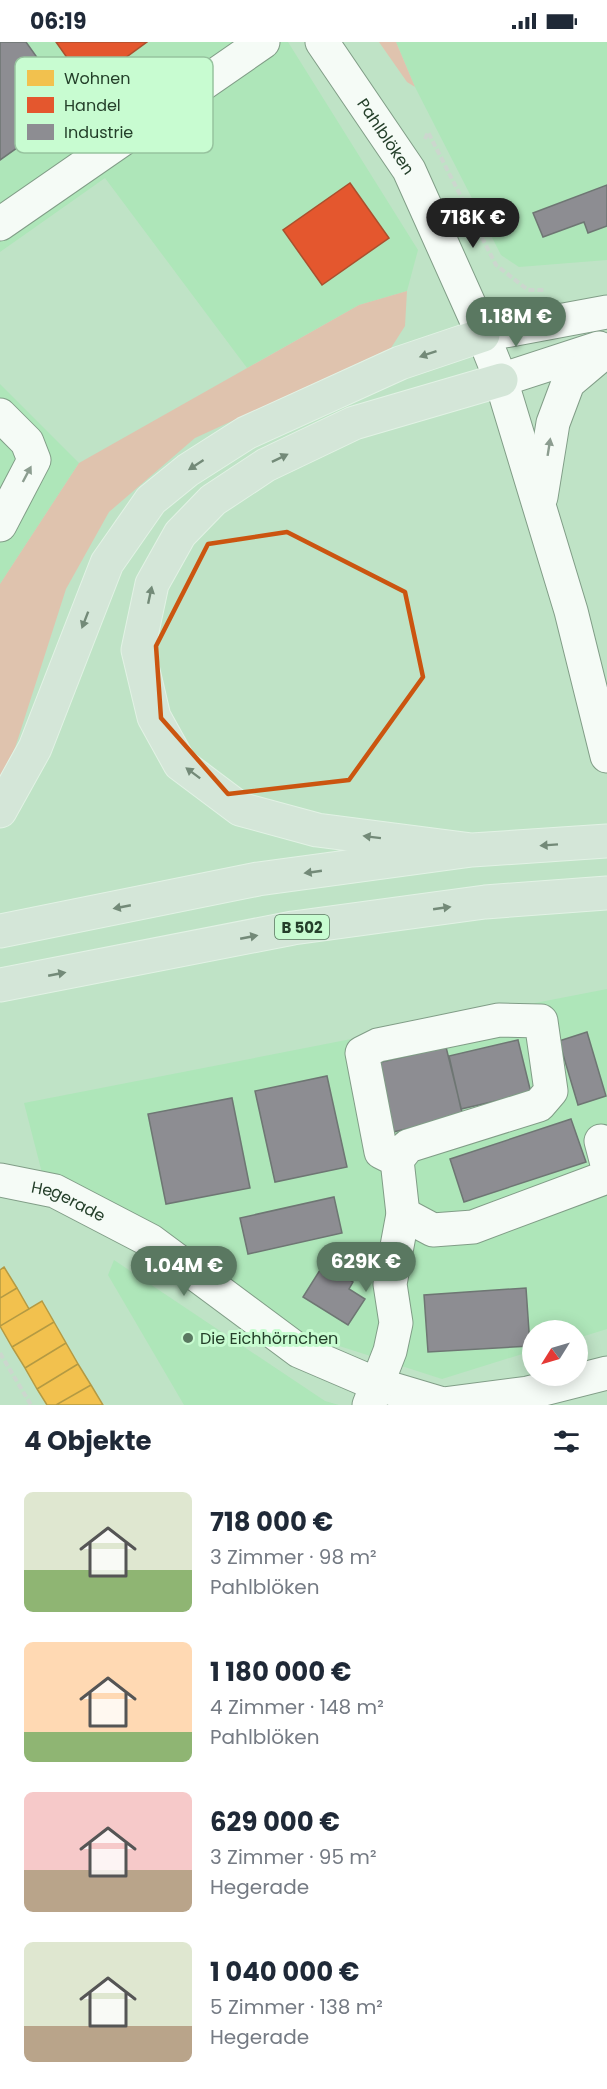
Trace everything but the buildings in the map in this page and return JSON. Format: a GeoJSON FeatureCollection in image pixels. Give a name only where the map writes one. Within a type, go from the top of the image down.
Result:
{"type":"FeatureCollection","features":[{"type":"Feature","properties":{"kind":"highway"},"geometry":{"type":"LineString","coordinates":[[0,811],[35,748],[107,563],[151,500],[188,470],[246,433],[400,363],[483,335]]}},
{"type":"Feature","properties":{"kind":"highway"},"geometry":{"type":"LineString","coordinates":[[472,850],[317,830],[240,809],[180,764],[154,717],[138,650],[152,584],[180,534],[213,500],[266,465],[354,423],[501,380]]}},
{"type":"Feature","properties":{"kind":"highway"},"geometry":{"type":"LineString","coordinates":[[0,932],[258,879],[472,850],[607,841]]}},
{"type":"Feature","properties":{"kind":"highway","name":"B 502"},"geometry":{"type":"LineString","coordinates":[[0,985],[293,928],[485,902],[607,893]]}},
{"type":"Feature","properties":{"kind":"street"},"geometry":{"type":"LineString","coordinates":[[213,77],[263,42]]}},
{"type":"Feature","properties":{"kind":"street","name":"Pahlblöken"},"geometry":{"type":"LineString","coordinates":[[322,42],[409,170],[501,380],[572,611],[607,756]]}},
{"type":"Feature","properties":{"kind":"street"},"geometry":{"type":"LineString","coordinates":[[0,224],[103,153]]}},
{"type":"Feature","properties":{"kind":"street"},"geometry":{"type":"LineString","coordinates":[[483,335],[607,312]]}},
{"type":"Feature","properties":{"kind":"street"},"geometry":{"type":"LineString","coordinates":[[501,380],[607,345]]}},
{"type":"Feature","properties":{"kind":"street"},"geometry":{"type":"LineString","coordinates":[[540,505],[553,423],[568,383],[607,350]]}},
{"type":"Feature","properties":{"kind":"street"},"geometry":{"type":"LineString","coordinates":[[0,415],[27,442],[34,460],[0,525]]}},
{"type":"Feature","properties":{"kind":"street"},"geometry":{"type":"LineString","coordinates":[[372,1394],[390,1351],[396,1323],[390,1284],[403,1215],[397,1160],[408,1146],[539,1105],[551,1091],[541,1021],[499,1020],[378,1045],[362,1053],[381,1152],[397,1160]]}},
{"type":"Feature","properties":{"kind":"street"},"geometry":{"type":"LineString","coordinates":[[403,1215],[433,1230],[473,1227],[607,1177]]}},
{"type":"Feature","properties":{"kind":"street","name":"Hegerade"},"geometry":{"type":"LineString","coordinates":[[0,1180],[55,1191],[151,1241],[299,1351],[372,1394],[443,1404],[528,1393],[607,1373]]}},
{"type":"Feature","properties":{"kind":"path"},"geometry":{"type":"LineString","coordinates":[[409,170],[429,132],[496,265],[528,290],[551,290]]}},
{"type":"Feature","properties":{"kind":"path"},"geometry":{"type":"LineString","coordinates":[[0,1353],[31,1405]]}},
{"type":"Feature","properties":{"kind":"highlighted area"},"geometry":{"type":"Polygon","coordinates":[[[287,532],[405,592],[423,677],[349,780],[228,794],[161,718],[156,646],[208,544],[287,532]]]}},
{"type":"Feature","properties":{"kind":"shaded area"},"geometry":{"type":"Polygon","coordinates":[[[0,42],[288,42],[418,250],[407,291],[359,305],[247,368],[105,178],[0,252],[0,42]]]}},
{"type":"Feature","properties":{"kind":"shaded area"},"geometry":{"type":"Polygon","coordinates":[[[379,42],[396,42],[415,87],[407,82],[379,42]]]}},
{"type":"Feature","properties":{"kind":"shaded area"},"geometry":{"type":"Polygon","coordinates":[[[396,42],[607,42],[607,260],[519,267],[501,255],[415,87],[396,42]]]}},
{"type":"Feature","properties":{"kind":"shaded area"},"geometry":{"type":"Polygon","coordinates":[[[407,291],[405,326],[391,348],[195,438],[109,512],[66,589],[15,748],[0,776],[0,584],[79,463],[359,305],[407,291]]]}},
{"type":"Feature","properties":{"kind":"shaded area"},"geometry":{"type":"Polygon","coordinates":[[[0,384],[79,463],[0,584],[0,384]]]}},
{"type":"Feature","properties":{"kind":"shaded area"},"geometry":{"type":"Polygon","coordinates":[[[607,989],[607,1329],[588,1335],[588,1320],[522,1320],[522,1354],[442,1379],[305,1335],[42,1173],[24,1103],[607,989]]]}},
{"type":"Feature","properties":{"kind":"shaded area","name":"Die Eichhörnchen"},"geometry":{"type":"Polygon","coordinates":[[[114,1260],[325,1401],[339,1405],[184,1405],[108,1275],[114,1260]]]}},
{"type":"Feature","properties":{"kind":"place","name":"Die Eichhörnchen"},"geometry":{"type":"Point","coordinates":[188,1338]}}]}
